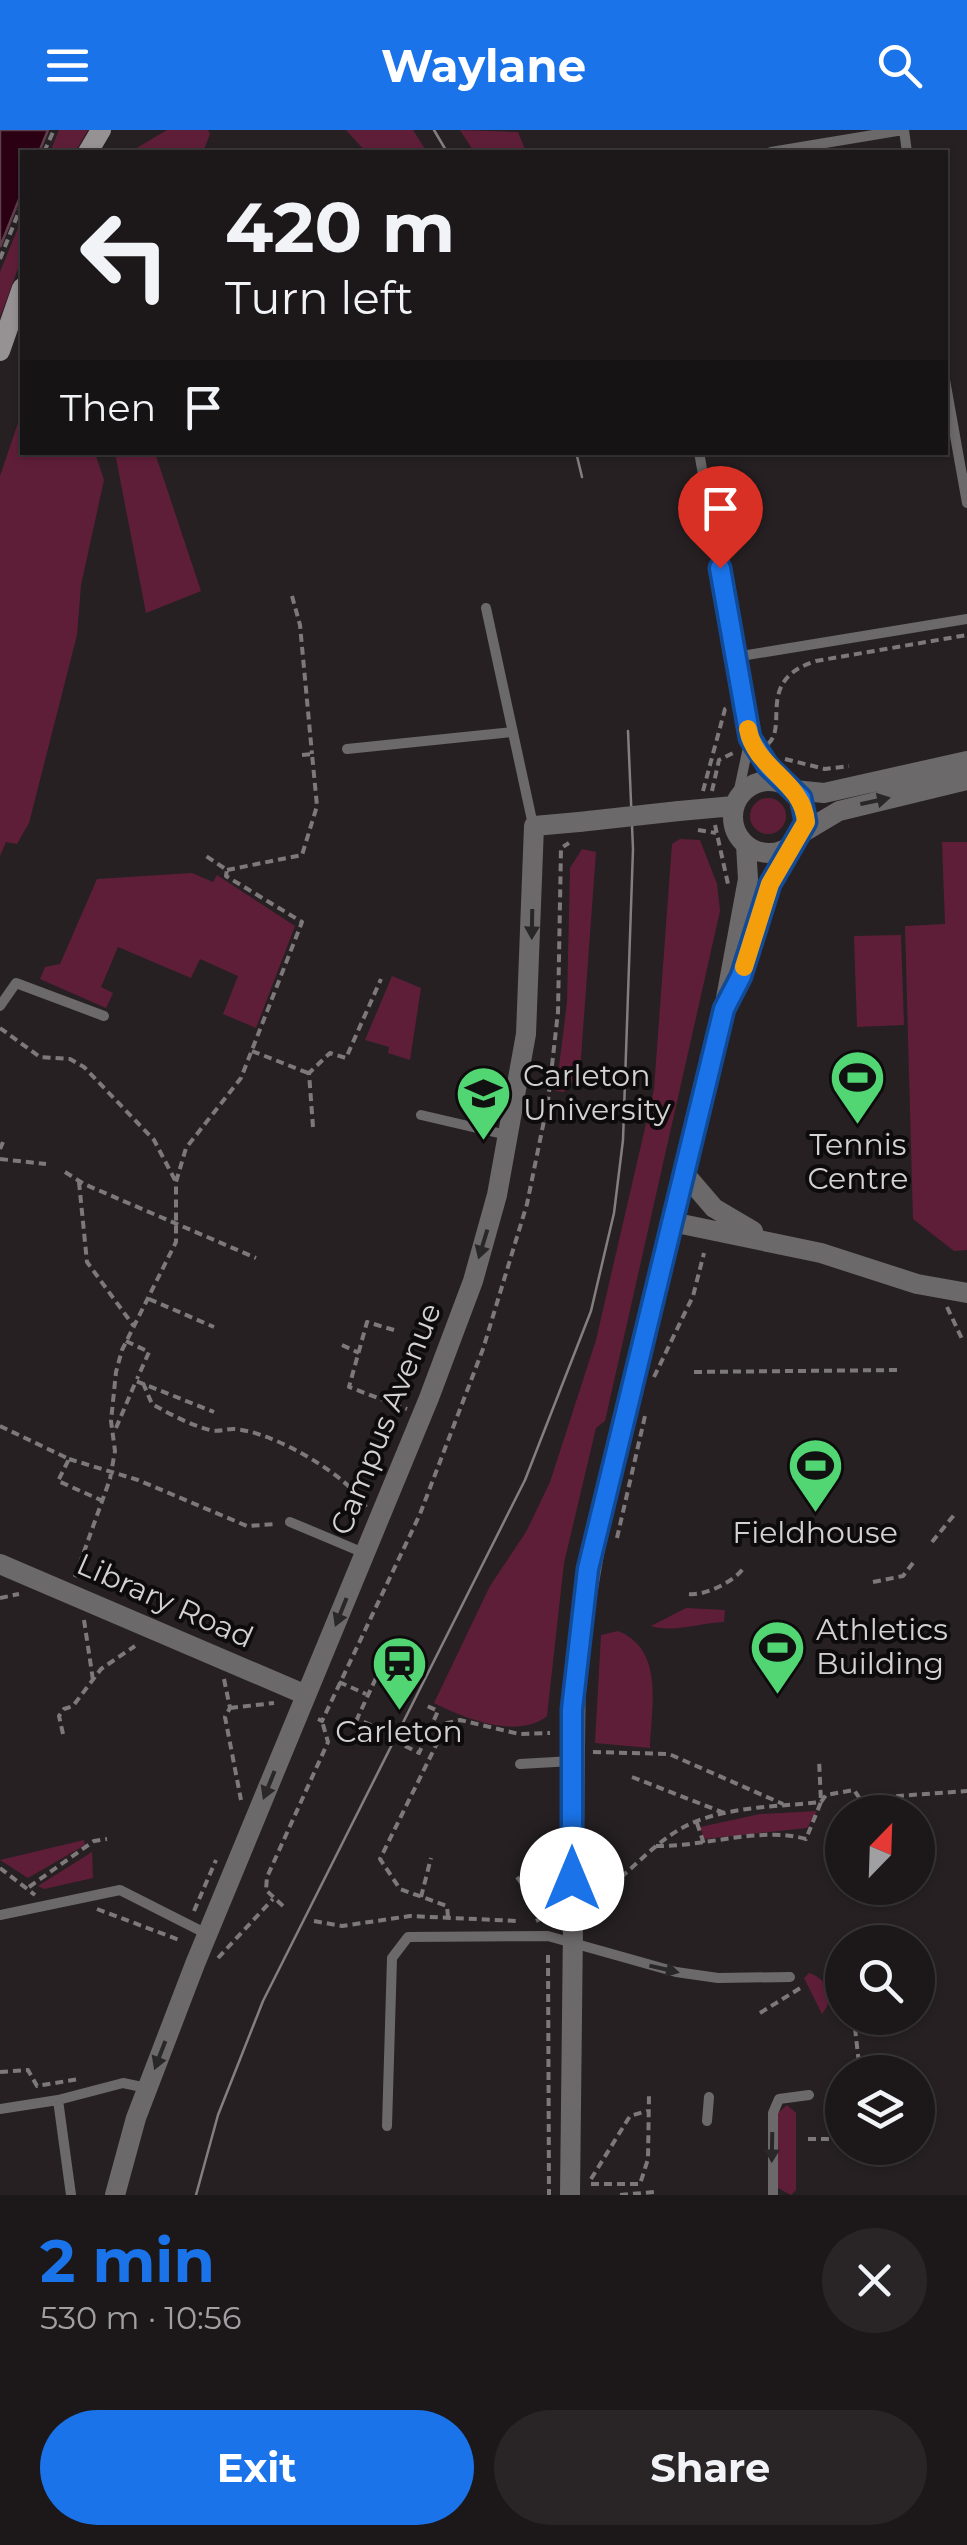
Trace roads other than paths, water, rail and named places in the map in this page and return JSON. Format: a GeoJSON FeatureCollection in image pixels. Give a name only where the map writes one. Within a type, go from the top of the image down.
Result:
{"type":"FeatureCollection","features":[{"type":"Feature","properties":{"kind":"main road"},"geometry":{"type":"LineString","coordinates":[[0,351],[20,294]]}},
{"type":"Feature","properties":{"kind":"street"},"geometry":{"type":"LineString","coordinates":[[534,826],[736,802],[762,781],[824,793],[967,762]]}},
{"type":"Feature","properties":{"kind":"street"},"geometry":{"type":"LineString","coordinates":[[746,845],[766,853],[795,840],[839,811],[967,780]]}},
{"type":"Feature","properties":{"kind":"street"},"geometry":{"type":"LineString","coordinates":[[724,1009],[741,976],[770,884],[795,840],[805,810],[789,786]]}},
{"type":"Feature","properties":{"kind":"street"},"geometry":{"type":"LineString","coordinates":[[570,2195],[576,1657],[588,1569],[724,1009],[746,888],[746,845],[734,827],[736,802]]}},
{"type":"Feature","properties":{"kind":"street","name":"Campus Avenue"},"geometry":{"type":"LineString","coordinates":[[115,2195],[148,2089],[208,1935],[365,1554],[472,1280],[508,1136],[530,997],[534,826]]}},
{"type":"Feature","properties":{"kind":"street"},"geometry":{"type":"LineString","coordinates":[[684,1173],[729,1219],[798,1247],[904,1280],[967,1293]]}},
{"type":"Feature","properties":{"kind":"street"},"geometry":{"type":"LineString","coordinates":[[672,1222],[798,1247]]}},
{"type":"Feature","properties":{"kind":"street","name":"Library Road"},"geometry":{"type":"LineString","coordinates":[[0,1564],[306,1695]]}},
{"type":"Feature","properties":{"kind":"lane"},"geometry":{"type":"LineString","coordinates":[[783,150],[903,130]]}},
{"type":"Feature","properties":{"kind":"lane"},"geometry":{"type":"LineString","coordinates":[[948,397],[967,503]]}},
{"type":"Feature","properties":{"kind":"lane"},"geometry":{"type":"LineString","coordinates":[[700,455],[750,738],[736,802]]}},
{"type":"Feature","properties":{"kind":"lane"},"geometry":{"type":"LineString","coordinates":[[486,608],[534,826]]}},
{"type":"Feature","properties":{"kind":"lane"},"geometry":{"type":"LineString","coordinates":[[735,657],[967,619]]}},
{"type":"Feature","properties":{"kind":"lane"},"geometry":{"type":"LineString","coordinates":[[347,749],[513,732]]}},
{"type":"Feature","properties":{"kind":"lane"},"geometry":{"type":"LineString","coordinates":[[750,738],[789,786]]}},
{"type":"Feature","properties":{"kind":"lane"},"geometry":{"type":"LineString","coordinates":[[0,1006],[16,982],[104,1016]]}},
{"type":"Feature","properties":{"kind":"lane"},"geometry":{"type":"LineString","coordinates":[[421,1115],[508,1136]]}},
{"type":"Feature","properties":{"kind":"lane"},"geometry":{"type":"LineString","coordinates":[[290,1522],[365,1554]]}},
{"type":"Feature","properties":{"kind":"lane"},"geometry":{"type":"LineString","coordinates":[[520,1764],[572,1761]]}},
{"type":"Feature","properties":{"kind":"lane"},"geometry":{"type":"LineString","coordinates":[[0,1914],[120,1890],[208,1935]]}},
{"type":"Feature","properties":{"kind":"lane"},"geometry":{"type":"LineString","coordinates":[[387,2126],[392,1958],[401,1940],[548,1936],[676,1972],[718,1978],[790,1977]]}},
{"type":"Feature","properties":{"kind":"lane"},"geometry":{"type":"LineString","coordinates":[[0,2109],[123,2084],[148,2089]]}},
{"type":"Feature","properties":{"kind":"lane"},"geometry":{"type":"LineString","coordinates":[[773,2195],[773,2112],[779,2100],[809,2095]]}},
{"type":"Feature","properties":{"kind":"lane"},"geometry":{"type":"LineString","coordinates":[[707,2121],[709,2097]]}},
{"type":"Feature","properties":{"kind":"lane"},"geometry":{"type":"LineString","coordinates":[[58,2100],[71,2195]]}},
{"type":"Feature","properties":{"kind":"tram line"},"geometry":{"type":"LineString","coordinates":[[434,130],[446,150]]}},
{"type":"Feature","properties":{"kind":"tram line"},"geometry":{"type":"LineString","coordinates":[[577,455],[582,477]]}},
{"type":"Feature","properties":{"kind":"tram line"},"geometry":{"type":"LineString","coordinates":[[196,2195],[218,2115],[263,2001],[525,1480],[591,1311],[614,1213],[623,1140],[633,849],[628,731]]}},
{"type":"Feature","properties":{"kind":"place","name":"Tennis Centre"},"geometry":{"type":"Point","coordinates":[858,1126]}},
{"type":"Feature","properties":{"kind":"place","name":"Carleton University"},"geometry":{"type":"Point","coordinates":[484,1142]}},
{"type":"Feature","properties":{"kind":"place","name":"Fieldhouse"},"geometry":{"type":"Point","coordinates":[815,1514]}},
{"type":"Feature","properties":{"kind":"place","name":"Athletics Building"},"geometry":{"type":"Point","coordinates":[777,1696]}},
{"type":"Feature","properties":{"kind":"place","name":"Carleton"},"geometry":{"type":"Point","coordinates":[399,1713]}}]}
